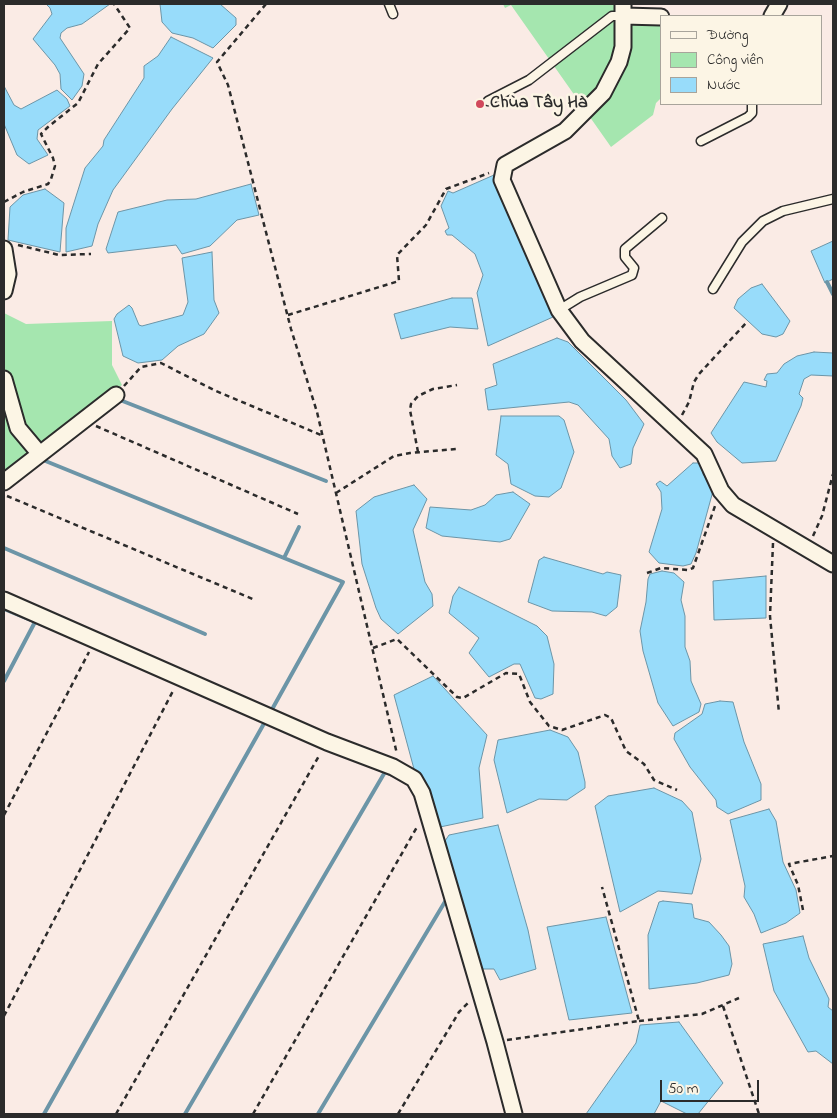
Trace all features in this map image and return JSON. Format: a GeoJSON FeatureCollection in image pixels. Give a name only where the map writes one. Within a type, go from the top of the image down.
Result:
{"type":"FeatureCollection","features":[{"type":"Feature","properties":{"kind":"street"},"geometry":{"type":"LineString","coordinates":[[773,15],[779,4]]}},
{"type":"Feature","properties":{"kind":"street"},"geometry":{"type":"LineString","coordinates":[[660,17],[624,10],[619,62],[603,93],[565,131],[505,165],[502,171],[502,180],[559,310],[582,341],[704,454],[726,498],[833,564]]}},
{"type":"Feature","properties":{"kind":"street"},"geometry":{"type":"LineString","coordinates":[[4,291],[8,274],[7,246]]}},
{"type":"Feature","properties":{"kind":"street"},"geometry":{"type":"LineString","coordinates":[[4,379],[18,428],[39,453]]}},
{"type":"Feature","properties":{"kind":"street"},"geometry":{"type":"LineString","coordinates":[[4,482],[116,395]]}},
{"type":"Feature","properties":{"kind":"street"},"geometry":{"type":"LineString","coordinates":[[4,600],[327,742],[393,767],[414,779],[422,793],[495,1042],[514,1114]]}},
{"type":"Feature","properties":{"kind":"lane"},"geometry":{"type":"LineString","coordinates":[[389,4],[393,14]]}},
{"type":"Feature","properties":{"kind":"lane"},"geometry":{"type":"LineString","coordinates":[[488,101],[529,80],[612,16],[624,10]]}},
{"type":"Feature","properties":{"kind":"lane"},"geometry":{"type":"LineString","coordinates":[[701,141],[748,117],[752,112],[752,105]]}},
{"type":"Feature","properties":{"kind":"lane"},"geometry":{"type":"LineString","coordinates":[[713,289],[742,242],[762,221],[783,211],[833,200]]}},
{"type":"Feature","properties":{"kind":"lane"},"geometry":{"type":"LineString","coordinates":[[559,310],[580,297],[632,275],[634,268],[625,256],[625,249],[662,218]]}},
{"type":"Feature","properties":{"kind":"path"},"geometry":{"type":"LineString","coordinates":[[4,202],[23,192],[48,184],[51,179],[55,166],[41,134],[48,126],[78,103],[98,64],[130,28],[114,4]]}},
{"type":"Feature","properties":{"kind":"path"},"geometry":{"type":"LineString","coordinates":[[266,4],[217,62],[228,85],[288,315],[317,412],[397,750],[397,759],[393,767]]}},
{"type":"Feature","properties":{"kind":"path"},"geometry":{"type":"LineString","coordinates":[[288,315],[399,281],[398,255],[426,225],[446,190],[491,172],[502,171]]}},
{"type":"Feature","properties":{"kind":"path"},"geometry":{"type":"LineString","coordinates":[[7,246],[59,255],[91,254]]}},
{"type":"Feature","properties":{"kind":"path"},"geometry":{"type":"LineString","coordinates":[[673,427],[686,409],[694,382],[699,374],[746,323]]}},
{"type":"Feature","properties":{"kind":"path"},"geometry":{"type":"LineString","coordinates":[[116,395],[141,367],[161,363],[216,391],[322,435]]}},
{"type":"Feature","properties":{"kind":"path"},"geometry":{"type":"LineString","coordinates":[[418,452],[411,404],[418,396],[433,389],[457,385]]}},
{"type":"Feature","properties":{"kind":"path"},"geometry":{"type":"LineString","coordinates":[[83,421],[298,514]]}},
{"type":"Feature","properties":{"kind":"path"},"geometry":{"type":"LineString","coordinates":[[336,493],[394,456],[456,449]]}},
{"type":"Feature","properties":{"kind":"path"},"geometry":{"type":"LineString","coordinates":[[807,549],[822,516],[833,474]]}},
{"type":"Feature","properties":{"kind":"path"},"geometry":{"type":"LineString","coordinates":[[4,494],[255,600]]}},
{"type":"Feature","properties":{"kind":"path"},"geometry":{"type":"LineString","coordinates":[[647,573],[662,568],[693,568],[715,506],[719,500],[726,498]]}},
{"type":"Feature","properties":{"kind":"path"},"geometry":{"type":"LineString","coordinates":[[773,528],[770,616],[779,713]]}},
{"type":"Feature","properties":{"kind":"path"},"geometry":{"type":"LineString","coordinates":[[373,648],[397,639],[457,697],[469,696],[506,673],[519,674],[530,702],[549,726],[562,730],[605,715],[611,718],[626,751],[644,764],[654,780],[677,790]]}},
{"type":"Feature","properties":{"kind":"path"},"geometry":{"type":"LineString","coordinates":[[4,815],[95,640]]}},
{"type":"Feature","properties":{"kind":"path"},"geometry":{"type":"LineString","coordinates":[[4,1016],[180,677]]}},
{"type":"Feature","properties":{"kind":"path"},"geometry":{"type":"LineString","coordinates":[[116,1114],[327,742]]}},
{"type":"Feature","properties":{"kind":"path"},"geometry":{"type":"LineString","coordinates":[[253,1114],[426,810]]}},
{"type":"Feature","properties":{"kind":"path"},"geometry":{"type":"LineString","coordinates":[[803,910],[798,885],[789,864],[833,856]]}},
{"type":"Feature","properties":{"kind":"path"},"geometry":{"type":"LineString","coordinates":[[602,887],[639,1021]]}},
{"type":"Feature","properties":{"kind":"path"},"geometry":{"type":"LineString","coordinates":[[398,1114],[459,1012],[480,991]]}},
{"type":"Feature","properties":{"kind":"path"},"geometry":{"type":"LineString","coordinates":[[495,1042],[639,1021],[702,1014],[739,998]]}},
{"type":"Feature","properties":{"kind":"path"},"geometry":{"type":"LineString","coordinates":[[723,1006],[758,1114]]}},
{"type":"Feature","properties":{"kind":"green space"},"geometry":{"type":"Polygon","coordinates":[[[503,4],[620,4],[621,19],[660,20],[660,99],[656,103],[653,115],[611,147],[511,5],[505,8],[503,4]]]}},
{"type":"Feature","properties":{"kind":"green space"},"geometry":{"type":"Polygon","coordinates":[[[4,313],[26,324],[112,321],[112,365],[122,385],[40,450],[21,426],[6,378],[4,313]]]}},
{"type":"Feature","properties":{"kind":"green space"},"geometry":{"type":"Polygon","coordinates":[[[4,389],[35,453],[4,478],[4,389]]]}},
{"type":"Feature","properties":{"kind":"water"},"geometry":{"type":"Polygon","coordinates":[[[46,4],[110,4],[82,24],[67,28],[61,33],[60,38],[84,74],[82,86],[72,100],[61,89],[60,74],[55,65],[33,39],[52,14],[46,4]]]}},
{"type":"Feature","properties":{"kind":"water"},"geometry":{"type":"Polygon","coordinates":[[[160,4],[220,4],[236,18],[236,25],[213,48],[193,38],[172,33],[162,22],[160,4]]]}},
{"type":"Feature","properties":{"kind":"water"},"geometry":{"type":"Polygon","coordinates":[[[171,37],[213,58],[172,109],[113,190],[98,224],[92,246],[66,252],[66,228],[85,168],[103,146],[104,140],[144,78],[144,66],[158,56],[171,37]]]}},
{"type":"Feature","properties":{"kind":"water"},"geometry":{"type":"Polygon","coordinates":[[[4,86],[14,105],[21,109],[57,90],[67,99],[70,106],[38,130],[37,139],[48,155],[29,164],[17,155],[4,124],[4,86]]]}},
{"type":"Feature","properties":{"kind":"water"},"geometry":{"type":"Polygon","coordinates":[[[494,175],[553,317],[488,346],[477,293],[483,275],[475,254],[452,235],[447,235],[445,231],[449,228],[441,206],[448,191],[453,193],[494,175]]]}},
{"type":"Feature","properties":{"kind":"water"},"geometry":{"type":"Polygon","coordinates":[[[251,184],[259,215],[237,220],[210,246],[182,254],[176,245],[108,253],[106,249],[118,212],[167,200],[196,199],[251,184]]]}},
{"type":"Feature","properties":{"kind":"water"},"geometry":{"type":"Polygon","coordinates":[[[45,189],[64,203],[60,252],[8,240],[10,207],[23,195],[45,189]]]}},
{"type":"Feature","properties":{"kind":"water"},"geometry":{"type":"Polygon","coordinates":[[[833,241],[833,279],[825,283],[811,251],[833,241]]]}},
{"type":"Feature","properties":{"kind":"water"},"geometry":{"type":"Polygon","coordinates":[[[212,252],[214,300],[219,313],[204,334],[178,346],[162,360],[138,363],[123,356],[114,319],[117,314],[129,305],[139,325],[142,326],[183,315],[188,302],[182,258],[212,252]]]}},
{"type":"Feature","properties":{"kind":"water"},"geometry":{"type":"Polygon","coordinates":[[[762,284],[790,321],[783,334],[776,337],[762,334],[734,308],[738,299],[751,288],[762,284]]]}},
{"type":"Feature","properties":{"kind":"water"},"geometry":{"type":"Polygon","coordinates":[[[452,298],[472,298],[478,329],[450,327],[401,339],[394,314],[452,298]]]}},
{"type":"Feature","properties":{"kind":"water"},"geometry":{"type":"Polygon","coordinates":[[[557,338],[568,342],[626,400],[644,424],[633,448],[631,464],[620,468],[612,456],[609,439],[578,405],[569,402],[488,410],[485,389],[497,385],[493,364],[557,338]]]}},
{"type":"Feature","properties":{"kind":"water"},"geometry":{"type":"Polygon","coordinates":[[[814,352],[833,353],[833,376],[811,375],[804,379],[799,394],[803,398],[801,406],[776,461],[742,463],[717,442],[711,433],[744,382],[766,387],[767,381],[764,380],[767,374],[777,373],[784,364],[797,356],[814,352]]]}},
{"type":"Feature","properties":{"kind":"water"},"geometry":{"type":"Polygon","coordinates":[[[501,416],[559,416],[564,420],[574,452],[561,488],[549,497],[535,496],[511,484],[508,464],[496,455],[501,416]]]}},
{"type":"Feature","properties":{"kind":"water"},"geometry":{"type":"Polygon","coordinates":[[[693,463],[701,463],[703,474],[713,491],[696,553],[691,564],[683,566],[659,563],[649,552],[662,509],[661,492],[656,484],[660,481],[667,486],[693,463]]]}},
{"type":"Feature","properties":{"kind":"water"},"geometry":{"type":"Polygon","coordinates":[[[414,485],[427,499],[413,530],[425,582],[432,594],[433,606],[398,634],[381,619],[376,608],[362,564],[356,511],[374,497],[414,485]]]}},
{"type":"Feature","properties":{"kind":"water"},"geometry":{"type":"Polygon","coordinates":[[[513,492],[530,504],[510,539],[500,542],[442,536],[426,528],[430,507],[471,510],[485,505],[496,495],[513,492]]]}},
{"type":"Feature","properties":{"kind":"water"},"geometry":{"type":"Polygon","coordinates":[[[544,557],[603,574],[607,572],[621,575],[617,607],[606,616],[592,612],[552,611],[528,602],[539,560],[544,557]]]}},
{"type":"Feature","properties":{"kind":"water"},"geometry":{"type":"Polygon","coordinates":[[[662,571],[674,573],[684,582],[681,600],[685,616],[685,647],[690,661],[691,681],[701,704],[699,712],[673,726],[658,703],[643,651],[640,631],[646,602],[648,579],[650,574],[662,571]]]}},
{"type":"Feature","properties":{"kind":"water"},"geometry":{"type":"Polygon","coordinates":[[[766,576],[766,618],[714,620],[713,581],[766,576]]]}},
{"type":"Feature","properties":{"kind":"water"},"geometry":{"type":"Polygon","coordinates":[[[459,587],[537,626],[547,636],[554,664],[553,694],[541,699],[535,698],[520,664],[514,664],[489,677],[469,653],[479,638],[449,613],[453,596],[459,587]]]}},
{"type":"Feature","properties":{"kind":"water"},"geometry":{"type":"Polygon","coordinates":[[[433,676],[487,735],[479,768],[483,818],[440,827],[427,787],[414,769],[394,695],[433,676]]]}},
{"type":"Feature","properties":{"kind":"water"},"geometry":{"type":"Polygon","coordinates":[[[720,701],[733,702],[744,742],[761,784],[761,800],[728,814],[717,807],[716,800],[690,767],[674,739],[675,733],[702,714],[705,704],[720,701]]]}},
{"type":"Feature","properties":{"kind":"water"},"geometry":{"type":"Polygon","coordinates":[[[550,730],[568,737],[578,752],[585,788],[567,800],[539,799],[507,813],[494,760],[498,740],[550,730]]]}},
{"type":"Feature","properties":{"kind":"water"},"geometry":{"type":"Polygon","coordinates":[[[654,788],[682,801],[692,812],[701,859],[692,894],[658,891],[620,912],[595,806],[608,796],[654,788]]]}},
{"type":"Feature","properties":{"kind":"water"},"geometry":{"type":"Polygon","coordinates":[[[769,809],[776,821],[783,862],[796,890],[800,913],[786,923],[761,933],[754,914],[744,897],[745,886],[730,820],[769,809]]]}},
{"type":"Feature","properties":{"kind":"water"},"geometry":{"type":"Polygon","coordinates":[[[498,825],[528,930],[536,969],[500,980],[494,969],[480,969],[443,844],[449,835],[498,825]]]}},
{"type":"Feature","properties":{"kind":"water"},"geometry":{"type":"Polygon","coordinates":[[[659,902],[692,904],[694,918],[709,922],[721,935],[729,946],[732,964],[729,975],[697,983],[649,989],[648,935],[659,902]]]}},
{"type":"Feature","properties":{"kind":"water"},"geometry":{"type":"Polygon","coordinates":[[[606,917],[632,1013],[569,1020],[547,927],[606,917]]]}},
{"type":"Feature","properties":{"kind":"water"},"geometry":{"type":"Polygon","coordinates":[[[803,936],[809,958],[829,999],[828,1007],[833,1011],[833,1064],[816,1051],[808,1052],[774,991],[763,944],[803,936]]]}},
{"type":"Feature","properties":{"kind":"water"},"geometry":{"type":"Polygon","coordinates":[[[679,1022],[723,1083],[698,1114],[687,1114],[661,1101],[654,1114],[586,1114],[636,1043],[640,1025],[679,1022]]]}},
{"type":"Feature","properties":{"kind":"waterway"},"geometry":{"type":"LineString","coordinates":[[827,282],[833,294]]}},
{"type":"Feature","properties":{"kind":"waterway"},"geometry":{"type":"LineString","coordinates":[[118,402],[120,400],[326,481]]}},
{"type":"Feature","properties":{"kind":"waterway"},"geometry":{"type":"LineString","coordinates":[[43,460],[343,582],[270,713]]}},
{"type":"Feature","properties":{"kind":"waterway"},"geometry":{"type":"LineString","coordinates":[[284,558],[299,527]]}},
{"type":"Feature","properties":{"kind":"waterway"},"geometry":{"type":"LineString","coordinates":[[4,548],[205,634]]}},
{"type":"Feature","properties":{"kind":"waterway"},"geometry":{"type":"LineString","coordinates":[[4,609],[55,630]]}},
{"type":"Feature","properties":{"kind":"waterway"},"geometry":{"type":"LineString","coordinates":[[4,681],[35,622]]}},
{"type":"Feature","properties":{"kind":"waterway"},"geometry":{"type":"LineString","coordinates":[[44,1114],[266,720]]}},
{"type":"Feature","properties":{"kind":"waterway"},"geometry":{"type":"LineString","coordinates":[[380,770],[395,776]]}},
{"type":"Feature","properties":{"kind":"waterway"},"geometry":{"type":"LineString","coordinates":[[185,1114],[385,772]]}},
{"type":"Feature","properties":{"kind":"waterway"},"geometry":{"type":"LineString","coordinates":[[318,1114],[446,900]]}},
{"type":"Feature","properties":{"kind":"place","name":"Chùa Tây Hà"},"geometry":{"type":"Point","coordinates":[480,104]}}]}
